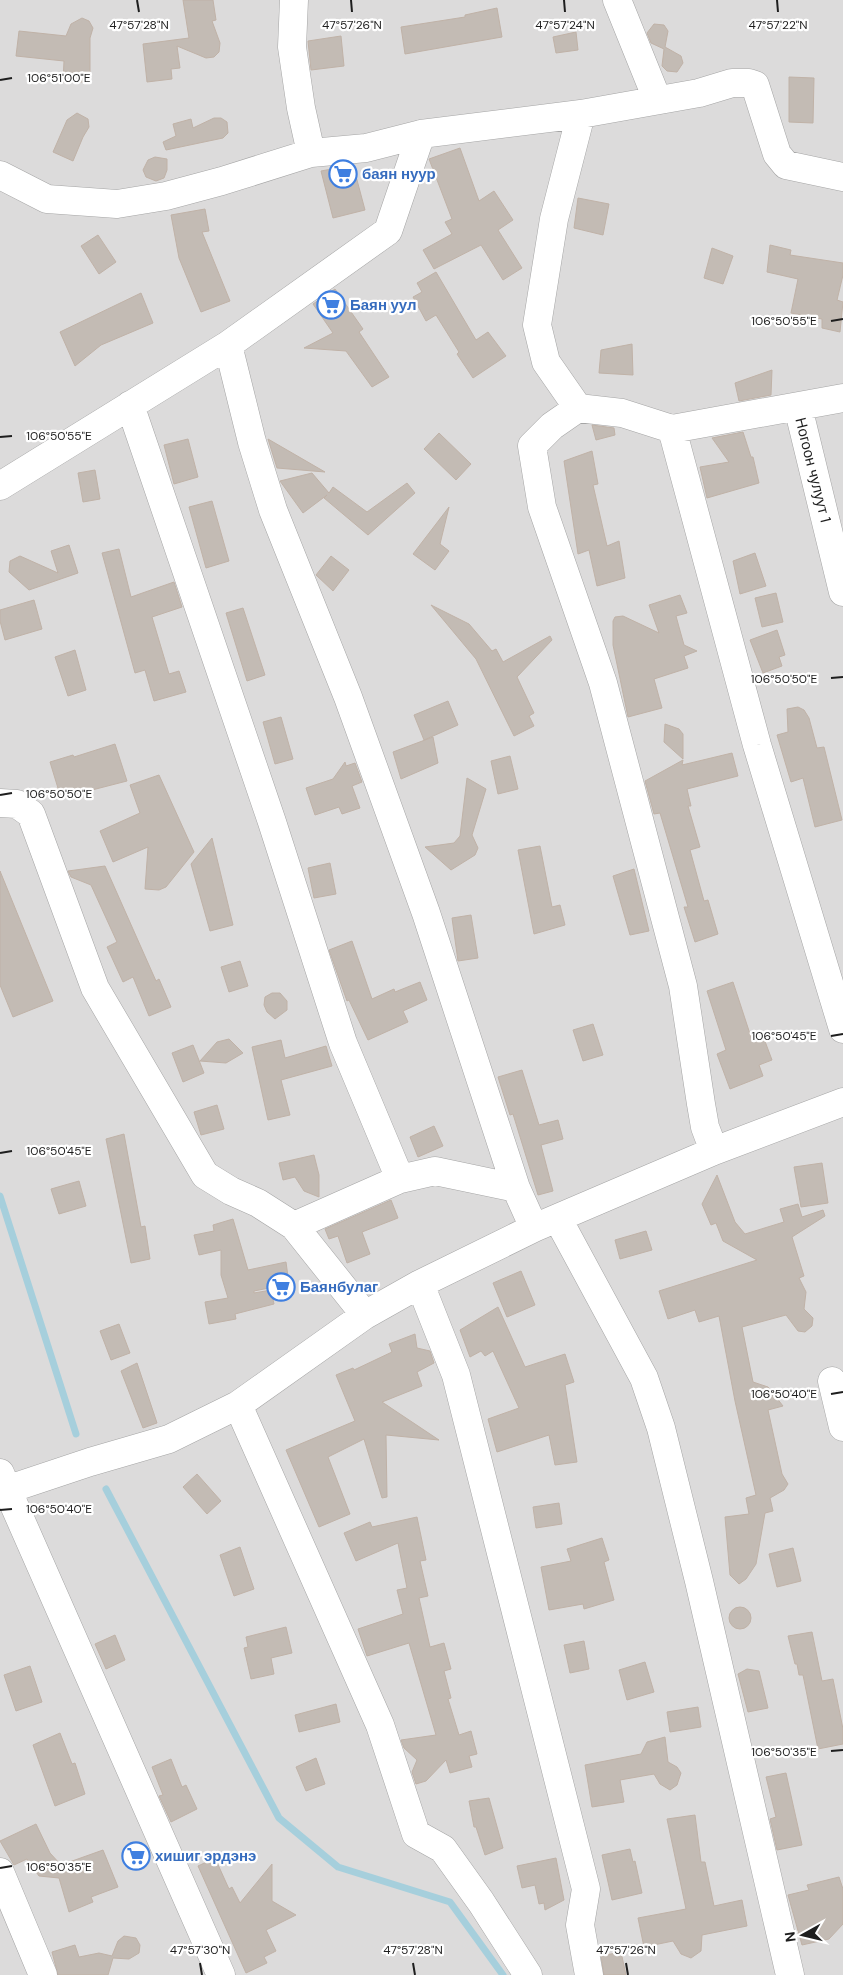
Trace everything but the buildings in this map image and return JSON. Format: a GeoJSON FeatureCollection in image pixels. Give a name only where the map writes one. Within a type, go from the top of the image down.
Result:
{"type":"FeatureCollection","features":[{"type":"Feature","properties":{"kind":"street"},"geometry":{"type":"LineString","coordinates":[[294,0],[292,47],[301,108],[312,153]]}},
{"type":"Feature","properties":{"kind":"street"},"geometry":{"type":"LineString","coordinates":[[617,0],[657,99]]}},
{"type":"Feature","properties":{"kind":"street"},"geometry":{"type":"LineString","coordinates":[[0,175],[47,199],[117,204],[166,196],[312,153],[366,148],[421,134],[581,114],[699,93],[732,83],[749,82],[755,85],[777,154],[786,165],[843,177]]}},
{"type":"Feature","properties":{"kind":"street"},"geometry":{"type":"LineString","coordinates":[[578,408],[546,362],[537,325],[554,219],[581,114]]}},
{"type":"Feature","properties":{"kind":"street"},"geometry":{"type":"LineString","coordinates":[[0,486],[228,345],[388,230],[421,134]]}},
{"type":"Feature","properties":{"kind":"street"},"geometry":{"type":"LineString","coordinates":[[228,345],[252,442],[273,510],[348,697],[426,913],[516,1188],[546,1224],[644,1378],[661,1428],[699,1580],[790,1975]]}},
{"type":"Feature","properties":{"kind":"street"},"geometry":{"type":"LineString","coordinates":[[714,1151],[705,1127],[700,1104],[680,976],[603,683],[542,507],[534,471],[532,446],[552,426],[578,408],[622,413],[672,429],[843,398]]}},
{"type":"Feature","properties":{"kind":"street"},"geometry":{"type":"LineString","coordinates":[[130,405],[269,812],[343,1042],[400,1179]]}},
{"type":"Feature","properties":{"kind":"street","name":"Ногоон чулуут 1"},"geometry":{"type":"LineString","coordinates":[[798,407],[843,592]]}},
{"type":"Feature","properties":{"kind":"street"},"geometry":{"type":"LineString","coordinates":[[672,429],[758,745],[843,1029]]}},
{"type":"Feature","properties":{"kind":"street"},"geometry":{"type":"LineString","coordinates":[[0,803],[17,804],[30,814],[95,988],[205,1176],[231,1192],[258,1202],[294,1226],[365,1315]]}},
{"type":"Feature","properties":{"kind":"street"},"geometry":{"type":"LineString","coordinates":[[221,1975],[2,1484],[169,1439],[238,1404],[365,1315],[420,1284],[546,1224],[714,1151],[843,1102]]}},
{"type":"Feature","properties":{"kind":"street"},"geometry":{"type":"LineString","coordinates":[[294,1226],[400,1179],[435,1171],[516,1188]]}},
{"type":"Feature","properties":{"kind":"street"},"geometry":{"type":"LineString","coordinates":[[420,1284],[456,1375],[586,1889],[580,1925],[589,1975]]}},
{"type":"Feature","properties":{"kind":"street"},"geometry":{"type":"LineString","coordinates":[[832,1382],[843,1427]]}},
{"type":"Feature","properties":{"kind":"street"},"geometry":{"type":"LineString","coordinates":[[238,1404],[380,1726],[416,1834],[443,1849],[481,1902],[528,1975]]}},
{"type":"Feature","properties":{"kind":"street"},"geometry":{"type":"LineString","coordinates":[[0,1872],[43,1975]]}},
{"type":"Feature","properties":{"kind":"shaded area"},"geometry":{"type":"Polygon","coordinates":[[[0,0],[843,0],[843,1975],[0,1975],[0,0]]]}},
{"type":"Feature","properties":{"kind":"waterway"},"geometry":{"type":"LineString","coordinates":[[0,1196],[76,1434]]}},
{"type":"Feature","properties":{"kind":"waterway"},"geometry":{"type":"LineString","coordinates":[[106,1489],[279,1818],[338,1867],[450,1902],[503,1975]]}},
{"type":"Feature","properties":{"kind":"place","name":"баян нуур"},"geometry":{"type":"Point","coordinates":[343,174]}},
{"type":"Feature","properties":{"kind":"place","name":"Баян уул"},"geometry":{"type":"Point","coordinates":[331,305]}},
{"type":"Feature","properties":{"kind":"place","name":"Баянбулаг"},"geometry":{"type":"Point","coordinates":[281,1287]}},
{"type":"Feature","properties":{"kind":"place","name":"хишиг эрдэнэ"},"geometry":{"type":"Point","coordinates":[136,1856]}}]}
